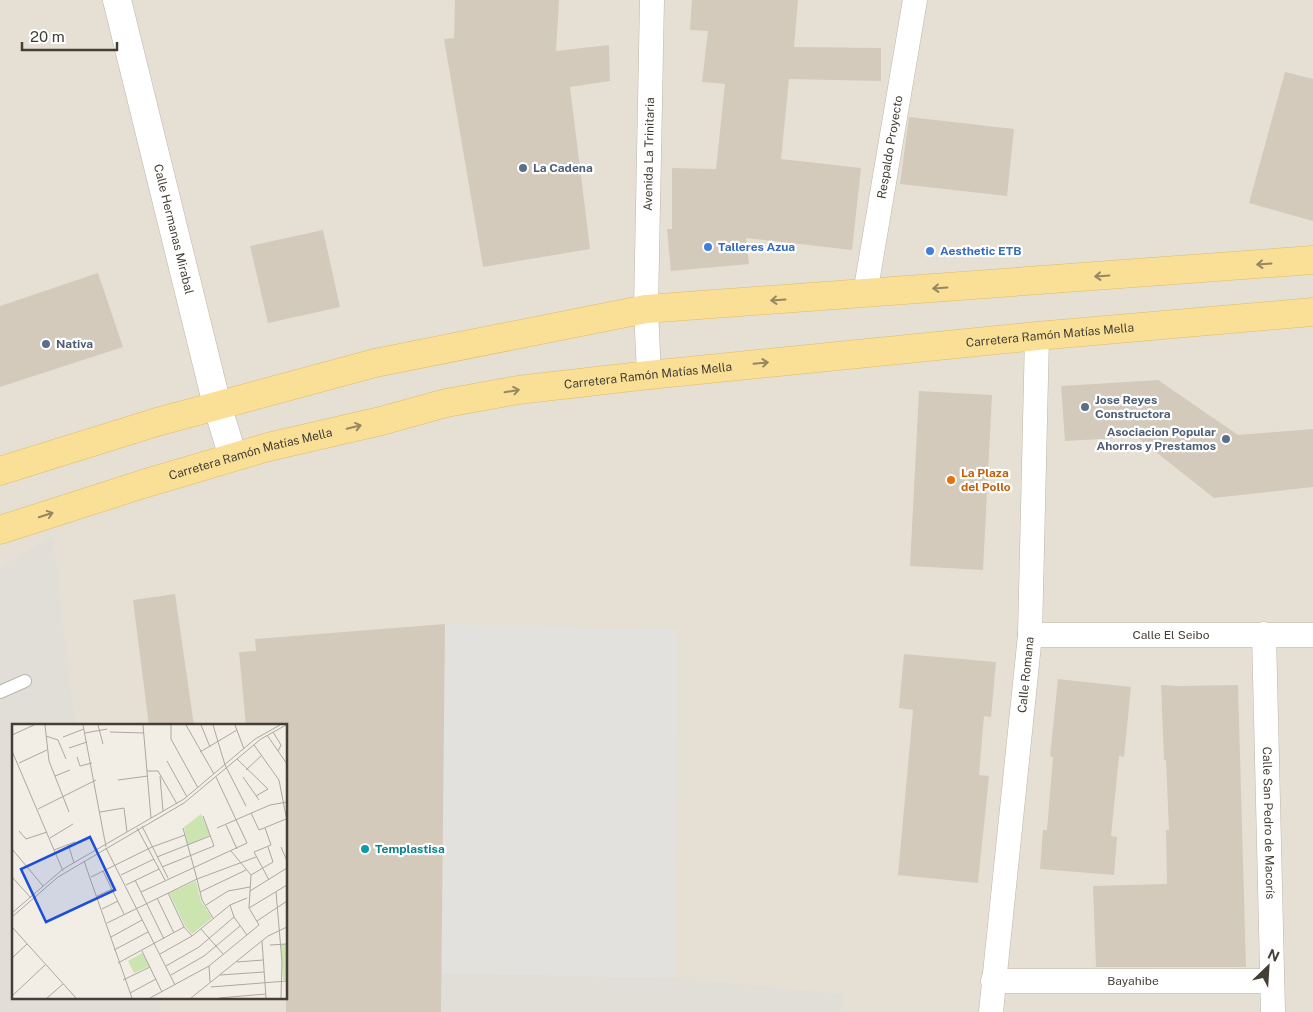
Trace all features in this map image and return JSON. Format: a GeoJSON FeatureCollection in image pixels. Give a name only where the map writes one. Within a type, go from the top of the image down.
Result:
{"type":"FeatureCollection","features":[{"type":"Feature","properties":{"kind":"main road"},"geometry":{"type":"LineString","coordinates":[[0,471],[157,422],[375,363],[646,309],[1313,260]]}},
{"type":"Feature","properties":{"kind":"main road","name":"Carretera Ramón Matías Mella"},"geometry":{"type":"LineString","coordinates":[[0,530],[268,447],[381,421],[446,403],[518,390],[1037,336],[1313,312]]}},
{"type":"Feature","properties":{"kind":"street","name":"Calle Hermanas Mirabal"},"geometry":{"type":"LineString","coordinates":[[116,0],[218,406],[233,457]]}},
{"type":"Feature","properties":{"kind":"street","name":"Avenida La Trinitaria"},"geometry":{"type":"LineString","coordinates":[[649,375],[646,309],[652,0]]}},
{"type":"Feature","properties":{"kind":"street","name":"Respaldo Proyecto"},"geometry":{"type":"LineString","coordinates":[[866,294],[915,0]]}},
{"type":"Feature","properties":{"kind":"street","name":"Calle Romana"},"geometry":{"type":"LineString","coordinates":[[991,1012],[1030,635],[1037,336]]}},
{"type":"Feature","properties":{"kind":"street","name":"Calle San Pedro de Macorís"},"geometry":{"type":"LineString","coordinates":[[1264,634],[1273,1012]]}},
{"type":"Feature","properties":{"kind":"street","name":"Calle El Seibo"},"geometry":{"type":"LineString","coordinates":[[1030,635],[1313,635]]}},
{"type":"Feature","properties":{"kind":"street","name":"Bayahibe"},"geometry":{"type":"LineString","coordinates":[[993,981],[1272,981]]}},
{"type":"Feature","properties":{"kind":"lane"},"geometry":{"type":"LineString","coordinates":[[0,692],[25,682]]}},
{"type":"Feature","properties":{"kind":"shaded area"},"geometry":{"type":"Polygon","coordinates":[[[0,0],[1313,0],[1313,1012],[0,1012],[0,0]]]}},
{"type":"Feature","properties":{"kind":"shaded area"},"geometry":{"type":"Polygon","coordinates":[[[53,536],[75,724],[12,724],[12,1000],[159,1000],[160,1012],[0,1012],[0,567],[53,536]]]}},
{"type":"Feature","properties":{"kind":"shaded area"},"geometry":{"type":"Polygon","coordinates":[[[445,624],[678,629],[675,978],[442,973],[445,624]]]}},
{"type":"Feature","properties":{"kind":"shaded area"},"geometry":{"type":"Polygon","coordinates":[[[442,973],[675,978],[842,994],[840,1012],[441,1012],[442,973]]]}},
{"type":"Feature","properties":{"kind":"building","name":"La Cadena"},"geometry":{"type":"Polygon","coordinates":[[[455,0],[559,0],[556,51],[609,45],[610,81],[570,87],[590,249],[483,267],[444,39],[454,38],[455,0]]]}},
{"type":"Feature","properties":{"kind":"building"},"geometry":{"type":"Polygon","coordinates":[[[692,0],[798,0],[794,47],[881,48],[881,81],[789,79],[781,159],[861,168],[852,250],[746,238],[749,264],[671,271],[667,229],[672,229],[672,168],[716,169],[725,84],[702,82],[708,31],[690,30],[692,0]]]}},
{"type":"Feature","properties":{"kind":"building"},"geometry":{"type":"Polygon","coordinates":[[[1285,72],[1313,79],[1313,221],[1249,203],[1285,72]]]}},
{"type":"Feature","properties":{"kind":"building"},"geometry":{"type":"Polygon","coordinates":[[[909,117],[1014,129],[1007,196],[900,184],[909,117]]]}},
{"type":"Feature","properties":{"kind":"building"},"geometry":{"type":"Polygon","coordinates":[[[323,230],[340,307],[268,323],[250,246],[323,230]]]}},
{"type":"Feature","properties":{"kind":"building"},"geometry":{"type":"Polygon","coordinates":[[[98,273],[123,347],[0,387],[0,306],[98,273]]]}},
{"type":"Feature","properties":{"kind":"building","name":"Asociacion Popular Ahorros y Prestamos"},"geometry":{"type":"Polygon","coordinates":[[[1158,380],[1238,435],[1313,429],[1313,487],[1214,498],[1137,437],[1065,441],[1061,386],[1158,380]]]}},
{"type":"Feature","properties":{"kind":"building","name":"La Plaza del Pollo"},"geometry":{"type":"Polygon","coordinates":[[[919,391],[992,395],[983,570],[910,566],[919,391]]]}},
{"type":"Feature","properties":{"kind":"building"},"geometry":{"type":"Polygon","coordinates":[[[175,594],[194,724],[149,724],[133,600],[175,594]]]}},
{"type":"Feature","properties":{"kind":"building","name":"Templastisa"},"geometry":{"type":"Polygon","coordinates":[[[445,624],[441,1012],[286,1012],[286,1000],[288,1000],[288,724],[246,724],[239,652],[256,651],[255,639],[445,624]]]}},
{"type":"Feature","properties":{"kind":"building"},"geometry":{"type":"Polygon","coordinates":[[[904,654],[996,662],[991,717],[984,716],[979,775],[989,776],[978,883],[898,875],[913,710],[899,708],[904,654]]]}},
{"type":"Feature","properties":{"kind":"building"},"geometry":{"type":"Polygon","coordinates":[[[1058,679],[1131,687],[1124,757],[1119,756],[1111,836],[1117,837],[1114,875],[1040,869],[1043,830],[1047,830],[1053,757],[1050,756],[1058,679]]]}},
{"type":"Feature","properties":{"kind":"building"},"geometry":{"type":"Polygon","coordinates":[[[1161,685],[1238,685],[1246,967],[1096,967],[1093,886],[1167,884],[1166,830],[1169,830],[1161,685]]]}},
{"type":"Feature","properties":{"kind":"place","name":"La Cadena"},"geometry":{"type":"Point","coordinates":[523,168]}},
{"type":"Feature","properties":{"kind":"place","name":"Talleres Azua"},"geometry":{"type":"Point","coordinates":[708,247]}},
{"type":"Feature","properties":{"kind":"place","name":"Aesthetic ETB"},"geometry":{"type":"Point","coordinates":[930,251]}},
{"type":"Feature","properties":{"kind":"place","name":"Nativa"},"geometry":{"type":"Point","coordinates":[46,344]}},
{"type":"Feature","properties":{"kind":"place","name":"Jose Reyes Constructora"},"geometry":{"type":"Point","coordinates":[1085,407]}},
{"type":"Feature","properties":{"kind":"place","name":"Asociacion Popular Ahorros y Prestamos"},"geometry":{"type":"Point","coordinates":[1226,439]}},
{"type":"Feature","properties":{"kind":"place","name":"La Plaza del Pollo"},"geometry":{"type":"Point","coordinates":[951,480]}},
{"type":"Feature","properties":{"kind":"place","name":"Templastisa"},"geometry":{"type":"Point","coordinates":[365,849]}}]}
